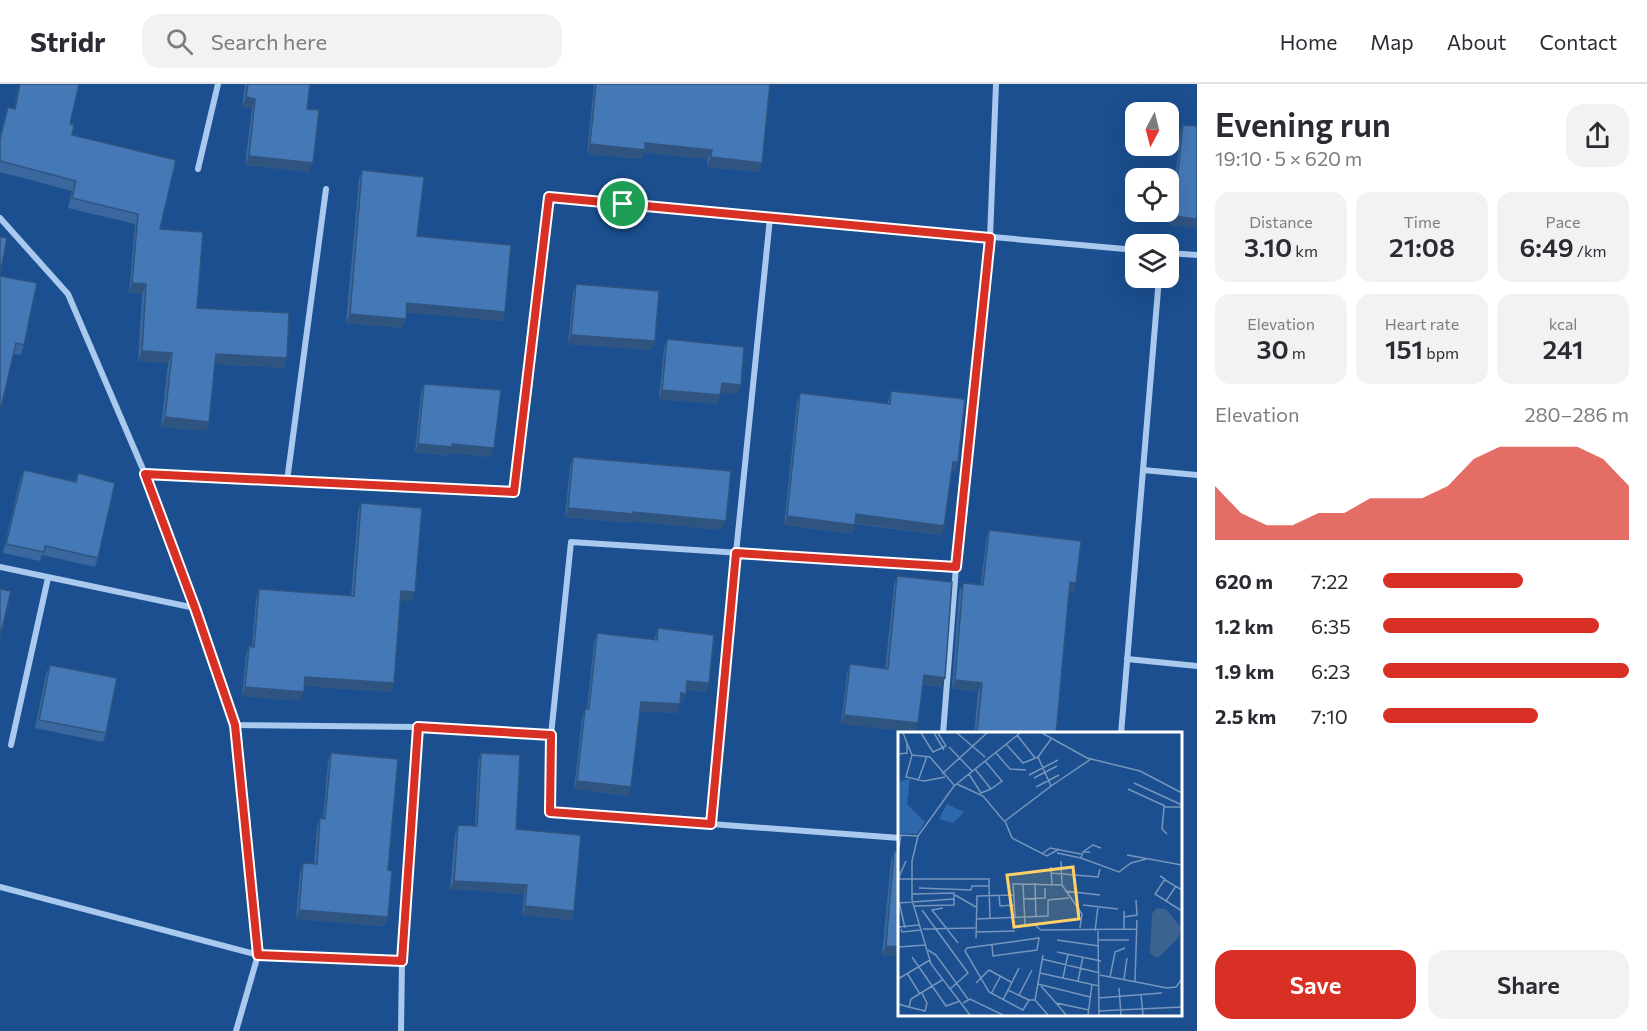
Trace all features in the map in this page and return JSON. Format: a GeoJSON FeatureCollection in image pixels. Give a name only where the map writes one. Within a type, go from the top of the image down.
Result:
{"type":"FeatureCollection","features":[{"type":"Feature","properties":{"kind":"street"},"geometry":{"type":"LineString","coordinates":[[198,169],[218,84]]}},
{"type":"Feature","properties":{"kind":"street"},"geometry":{"type":"LineString","coordinates":[[943,732],[956,567],[990,238],[996,84]]}},
{"type":"Feature","properties":{"kind":"street"},"geometry":{"type":"LineString","coordinates":[[287,481],[326,189]]}},
{"type":"Feature","properties":{"kind":"street"},"geometry":{"type":"LineString","coordinates":[[145,474],[514,492],[549,197],[1125,249]]}},
{"type":"Feature","properties":{"kind":"street"},"geometry":{"type":"LineString","coordinates":[[0,218],[68,294],[145,474],[195,608],[235,725],[258,955],[236,1031]]}},
{"type":"Feature","properties":{"kind":"street"},"geometry":{"type":"LineString","coordinates":[[711,824],[736,553],[771,218]]}},
{"type":"Feature","properties":{"kind":"street"},"geometry":{"type":"LineString","coordinates":[[1179,254],[1197,255]]}},
{"type":"Feature","properties":{"kind":"street"},"geometry":{"type":"LineString","coordinates":[[1121,732],[1158,288]]}},
{"type":"Feature","properties":{"kind":"street"},"geometry":{"type":"LineString","coordinates":[[1143,470],[1197,475]]}},
{"type":"Feature","properties":{"kind":"street"},"geometry":{"type":"LineString","coordinates":[[898,838],[550,812],[551,735],[571,542],[956,567]]}},
{"type":"Feature","properties":{"kind":"street"},"geometry":{"type":"LineString","coordinates":[[0,567],[195,608]]}},
{"type":"Feature","properties":{"kind":"street"},"geometry":{"type":"LineString","coordinates":[[11,745],[48,578]]}},
{"type":"Feature","properties":{"kind":"street"},"geometry":{"type":"LineString","coordinates":[[1127,659],[1197,666]]}},
{"type":"Feature","properties":{"kind":"street"},"geometry":{"type":"LineString","coordinates":[[235,725],[418,727],[551,735]]}},
{"type":"Feature","properties":{"kind":"street"},"geometry":{"type":"LineString","coordinates":[[401,1031],[402,961],[418,727]]}},
{"type":"Feature","properties":{"kind":"street"},"geometry":{"type":"LineString","coordinates":[[0,887],[258,955],[402,961]]}},
{"type":"Feature","properties":{"kind":"building"},"geometry":{"type":"Polygon","coordinates":[[[20,84],[79,84],[70,124],[74,125],[72,135],[176,160],[160,229],[203,232],[197,308],[289,313],[287,358],[216,354],[209,422],[165,417],[172,353],[142,351],[146,284],[132,283],[138,214],[72,198],[76,181],[0,161],[0,139],[8,107],[15,109],[20,84]]]}},
{"type":"Feature","properties":{"kind":"building"},"geometry":{"type":"Polygon","coordinates":[[[248,84],[310,84],[307,109],[319,110],[313,163],[249,156],[255,99],[246,97],[248,84]]]}},
{"type":"Feature","properties":{"kind":"building"},"geometry":{"type":"Polygon","coordinates":[[[596,84],[770,84],[762,163],[711,157],[712,150],[645,143],[645,150],[590,144],[596,84]]]}},
{"type":"Feature","properties":{"kind":"building"},"geometry":{"type":"Polygon","coordinates":[[[1183,125],[1197,126],[1197,219],[1179,217],[1178,168],[1183,125]]]}},
{"type":"Feature","properties":{"kind":"building"},"geometry":{"type":"Polygon","coordinates":[[[362,170],[424,177],[417,236],[511,245],[505,312],[407,303],[406,319],[350,314],[362,170]]]}},
{"type":"Feature","properties":{"kind":"building"},"geometry":{"type":"Polygon","coordinates":[[[0,237],[7,238],[0,274],[0,237]]]}},
{"type":"Feature","properties":{"kind":"building"},"geometry":{"type":"Polygon","coordinates":[[[0,276],[37,283],[24,345],[16,343],[0,412],[0,276]]]}},
{"type":"Feature","properties":{"kind":"building"},"geometry":{"type":"Polygon","coordinates":[[[576,284],[659,291],[655,341],[571,335],[576,284]]]}},
{"type":"Feature","properties":{"kind":"building"},"geometry":{"type":"Polygon","coordinates":[[[667,339],[744,347],[741,385],[722,383],[720,395],[662,390],[667,339]]]}},
{"type":"Feature","properties":{"kind":"building"},"geometry":{"type":"Polygon","coordinates":[[[424,384],[501,390],[494,448],[418,444],[424,384]]]}},
{"type":"Feature","properties":{"kind":"building"},"geometry":{"type":"Polygon","coordinates":[[[891,391],[965,399],[958,462],[953,462],[944,526],[856,514],[855,525],[787,516],[800,393],[890,404],[891,391]]]}},
{"type":"Feature","properties":{"kind":"building"},"geometry":{"type":"Polygon","coordinates":[[[573,457],[731,471],[726,521],[568,508],[573,457]]]}},
{"type":"Feature","properties":{"kind":"building"},"geometry":{"type":"Polygon","coordinates":[[[24,470],[76,482],[78,473],[115,483],[98,558],[45,546],[44,552],[6,544],[24,470]]]}},
{"type":"Feature","properties":{"kind":"building"},"geometry":{"type":"Polygon","coordinates":[[[361,503],[422,508],[415,592],[401,591],[394,683],[305,677],[304,692],[245,687],[249,646],[254,647],[259,589],[354,596],[361,503]]]}},
{"type":"Feature","properties":{"kind":"building"},"geometry":{"type":"Polygon","coordinates":[[[989,530],[1081,541],[1076,583],[1070,582],[1056,732],[977,732],[982,683],[955,680],[963,583],[983,585],[989,530]]]}},
{"type":"Feature","properties":{"kind":"building"},"geometry":{"type":"Polygon","coordinates":[[[897,576],[952,582],[945,678],[924,675],[918,723],[844,715],[850,664],[888,669],[897,576]]]}},
{"type":"Feature","properties":{"kind":"building"},"geometry":{"type":"Polygon","coordinates":[[[0,589],[11,591],[0,637],[0,589]]]}},
{"type":"Feature","properties":{"kind":"building"},"geometry":{"type":"Polygon","coordinates":[[[658,628],[714,635],[709,683],[687,681],[686,694],[681,693],[680,704],[641,702],[631,787],[577,781],[585,709],[589,709],[597,633],[657,640],[658,628]]]}},
{"type":"Feature","properties":{"kind":"building"},"geometry":{"type":"Polygon","coordinates":[[[50,665],[117,678],[106,733],[39,720],[50,665]]]}},
{"type":"Feature","properties":{"kind":"building"},"geometry":{"type":"Polygon","coordinates":[[[331,753],[398,759],[388,870],[392,871],[388,917],[299,910],[303,863],[317,864],[320,818],[325,819],[331,753]]]}},
{"type":"Feature","properties":{"kind":"building"},"geometry":{"type":"Polygon","coordinates":[[[481,753],[520,755],[516,829],[581,835],[574,911],[525,906],[527,885],[454,881],[458,825],[477,826],[481,753]]]}},
{"type":"Feature","properties":{"kind":"building"},"geometry":{"type":"Polygon","coordinates":[[[894,851],[898,851],[898,947],[886,946],[894,851]]]}},
{"type":"Feature","properties":{"kind":"route"},"geometry":{"type":"LineString","coordinates":[[549,197],[623,204],[990,238],[956,567],[736,553],[711,824],[550,812],[551,735],[418,727],[402,961],[258,955],[235,725],[195,608],[145,474],[514,492],[549,197]]}}]}
